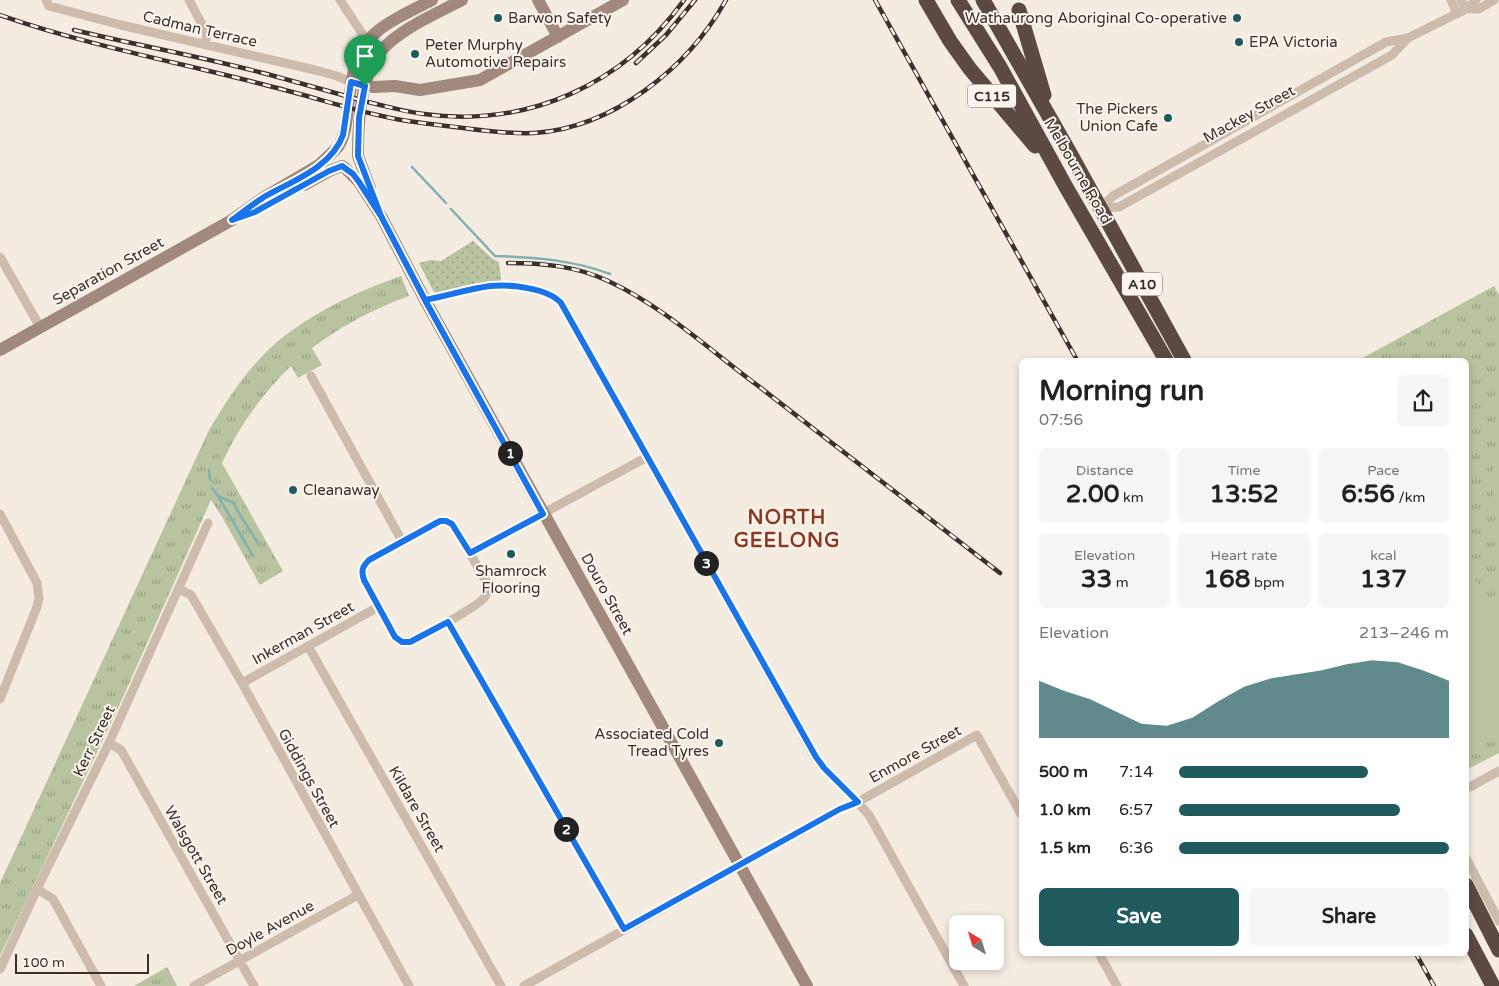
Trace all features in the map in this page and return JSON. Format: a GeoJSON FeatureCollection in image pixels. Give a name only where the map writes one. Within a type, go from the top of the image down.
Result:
{"type":"FeatureCollection","features":[{"type":"Feature","properties":{"kind":"highway","name":"C115"},"geometry":{"type":"LineString","coordinates":[[926,0],[950,41],[970,69],[1029,137],[1047,164],[1066,187]]}},
{"type":"Feature","properties":{"kind":"highway","name":"Melbourne Road"},"geometry":{"type":"LineString","coordinates":[[958,0],[995,59],[1165,358]]}},
{"type":"Feature","properties":{"kind":"highway","name":"Melbourne Road"},"geometry":{"type":"LineString","coordinates":[[983,0],[1183,358]]}},
{"type":"Feature","properties":{"kind":"highway"},"geometry":{"type":"LineString","coordinates":[[1017,5],[1053,124]]}},
{"type":"Feature","properties":{"kind":"highway","name":"Mackey Street"},"geometry":{"type":"LineString","coordinates":[[1084,217],[1100,208]]}},
{"type":"Feature","properties":{"kind":"highway"},"geometry":{"type":"LineString","coordinates":[[1469,891],[1499,950]]}},
{"type":"Feature","properties":{"kind":"highway"},"geometry":{"type":"LineString","coordinates":[[1469,941],[1493,986]]}},
{"type":"Feature","properties":{"kind":"main road"},"geometry":{"type":"LineString","coordinates":[[380,51],[367,41],[382,28],[432,0]]}},
{"type":"Feature","properties":{"kind":"main road"},"geometry":{"type":"LineString","coordinates":[[358,155],[354,146],[344,143],[336,148],[334,157],[344,166],[354,163],[358,155],[359,118],[365,86],[372,64],[380,51],[404,32],[462,0]]}},
{"type":"Feature","properties":{"kind":"main road"},"geometry":{"type":"LineString","coordinates":[[538,0],[558,37]]}},
{"type":"Feature","properties":{"kind":"main road"},"geometry":{"type":"LineString","coordinates":[[351,82],[373,87],[395,86],[420,90],[480,80],[623,0]]}},
{"type":"Feature","properties":{"kind":"main road","name":"Separation Street"},"geometry":{"type":"LineString","coordinates":[[0,350],[232,220],[256,202],[319,166],[341,142],[346,127],[351,82],[357,60],[367,41]]}},
{"type":"Feature","properties":{"kind":"main road","name":"Douro Street"},"geometry":{"type":"LineString","coordinates":[[358,155],[381,216]]}},
{"type":"Feature","properties":{"kind":"main road","name":"Separation Street"},"geometry":{"type":"LineString","coordinates":[[232,220],[255,212],[329,171],[344,166]]}},
{"type":"Feature","properties":{"kind":"main road","name":"Douro Street"},"geometry":{"type":"LineString","coordinates":[[344,166],[359,182],[381,216],[543,514],[807,986]]}},
{"type":"Feature","properties":{"kind":"street","name":"Cadman Terrace"},"geometry":{"type":"LineString","coordinates":[[46,0],[49,6],[120,25],[315,70],[351,82]]}},
{"type":"Feature","properties":{"kind":"street"},"geometry":{"type":"LineString","coordinates":[[189,0],[207,34],[205,44]]}},
{"type":"Feature","properties":{"kind":"street"},"geometry":{"type":"LineString","coordinates":[[340,0],[367,41]]}},
{"type":"Feature","properties":{"kind":"street"},"geometry":{"type":"LineString","coordinates":[[1451,0],[1457,14]]}},
{"type":"Feature","properties":{"kind":"street"},"geometry":{"type":"LineString","coordinates":[[1461,0],[1466,9]]}},
{"type":"Feature","properties":{"kind":"street","name":"Mackey Street"},"geometry":{"type":"LineString","coordinates":[[1100,208],[1113,196],[1386,42],[1408,38],[1466,9],[1476,0]]}},
{"type":"Feature","properties":{"kind":"street","name":"Mackey Street"},"geometry":{"type":"LineString","coordinates":[[1466,9],[1479,9],[1494,0]]}},
{"type":"Feature","properties":{"kind":"street","name":"Mackey Street"},"geometry":{"type":"LineString","coordinates":[[1100,208],[1119,206],[1392,55],[1408,38]]}},
{"type":"Feature","properties":{"kind":"street"},"geometry":{"type":"LineString","coordinates":[[1174,162],[1180,172]]}},
{"type":"Feature","properties":{"kind":"street"},"geometry":{"type":"LineString","coordinates":[[0,257],[40,327]]}},
{"type":"Feature","properties":{"kind":"street"},"geometry":{"type":"LineString","coordinates":[[425,300],[493,286],[539,290],[556,298],[561,303],[816,757],[824,768],[869,815],[964,986]]}},
{"type":"Feature","properties":{"kind":"street"},"geometry":{"type":"LineString","coordinates":[[311,376],[402,540]]}},
{"type":"Feature","properties":{"kind":"street"},"geometry":{"type":"LineString","coordinates":[[470,553],[647,456]]}},
{"type":"Feature","properties":{"kind":"street"},"geometry":{"type":"LineString","coordinates":[[0,514],[35,578],[39,591],[37,607],[0,698]]}},
{"type":"Feature","properties":{"kind":"street"},"geometry":{"type":"LineString","coordinates":[[440,521],[452,524],[470,553],[487,583],[488,590],[480,603],[410,642],[402,642],[395,637],[361,572],[369,560],[402,540],[440,521]]}},
{"type":"Feature","properties":{"kind":"street","name":"Kerr Street"},"geometry":{"type":"LineString","coordinates":[[0,969],[36,889],[109,743],[208,523]]}},
{"type":"Feature","properties":{"kind":"street","name":"Giddings Street"},"geometry":{"type":"LineString","coordinates":[[179,589],[191,595],[242,683],[409,986]]}},
{"type":"Feature","properties":{"kind":"street","name":"Inkerman Street"},"geometry":{"type":"LineString","coordinates":[[242,683],[378,606]]}},
{"type":"Feature","properties":{"kind":"street"},"geometry":{"type":"LineString","coordinates":[[448,622],[624,929]]}},
{"type":"Feature","properties":{"kind":"street","name":"Kildare Street"},"geometry":{"type":"LineString","coordinates":[[308,646],[501,986]]}},
{"type":"Feature","properties":{"kind":"street"},"geometry":{"type":"LineString","coordinates":[[0,682],[9,675]]}},
{"type":"Feature","properties":{"kind":"street","name":"Enmore Street"},"geometry":{"type":"LineString","coordinates":[[524,986],[840,809],[858,802],[977,735],[1019,810]]}},
{"type":"Feature","properties":{"kind":"street","name":"Walsgott Street"},"geometry":{"type":"LineString","coordinates":[[109,743],[121,750],[254,986]]}},
{"type":"Feature","properties":{"kind":"street"},"geometry":{"type":"LineString","coordinates":[[1469,787],[1499,771]]}},
{"type":"Feature","properties":{"kind":"street"},"geometry":{"type":"LineString","coordinates":[[1469,864],[1499,921]]}},
{"type":"Feature","properties":{"kind":"street"},"geometry":{"type":"LineString","coordinates":[[36,889],[53,899],[101,986]]}},
{"type":"Feature","properties":{"kind":"street","name":"Doyle Avenue"},"geometry":{"type":"LineString","coordinates":[[194,986],[358,895]]}},
{"type":"Feature","properties":{"kind":"street"},"geometry":{"type":"LineString","coordinates":[[1100,956],[1117,986]]}},
{"type":"Feature","properties":{"kind":"green space"},"geometry":{"type":"Polygon","coordinates":[[[473,241],[499,262],[502,286],[437,298],[419,263],[431,260],[441,261],[473,241]]]}},
{"type":"Feature","properties":{"kind":"green space"},"geometry":{"type":"Polygon","coordinates":[[[401,276],[409,296],[359,318],[312,348],[322,365],[298,378],[291,366],[261,399],[236,436],[222,463],[283,571],[260,585],[211,500],[119,706],[0,956],[0,883],[209,430],[239,383],[277,342],[305,322],[336,304],[369,288],[401,276]]]}},
{"type":"Feature","properties":{"kind":"green space"},"geometry":{"type":"Polygon","coordinates":[[[1494,286],[1499,295],[1499,753],[1469,768],[1469,358],[1363,358],[1494,286]]]}},
{"type":"Feature","properties":{"kind":"green space"},"geometry":{"type":"Polygon","coordinates":[[[1499,443],[1499,522],[1494,502],[1492,473],[1499,443]]]}},
{"type":"Feature","properties":{"kind":"green space"},"geometry":{"type":"Polygon","coordinates":[[[1469,568],[1499,621],[1499,726],[1477,740],[1469,742],[1469,568]]]}},
{"type":"Feature","properties":{"kind":"green space"},"geometry":{"type":"Polygon","coordinates":[[[167,967],[177,986],[134,986],[167,967]]]}},
{"type":"Feature","properties":{"kind":"waterway"},"geometry":{"type":"LineString","coordinates":[[412,167],[446,203]]}},
{"type":"Feature","properties":{"kind":"waterway"},"geometry":{"type":"LineString","coordinates":[[451,209],[495,256],[553,260],[582,265],[610,274]]}},
{"type":"Feature","properties":{"kind":"waterway"},"geometry":{"type":"LineString","coordinates":[[209,470],[210,480]]}},
{"type":"Feature","properties":{"kind":"waterway"},"geometry":{"type":"LineString","coordinates":[[212,488],[218,496],[234,503],[258,543]]}},
{"type":"Feature","properties":{"kind":"waterway"},"geometry":{"type":"LineString","coordinates":[[218,496],[253,556]]}},
{"type":"Feature","properties":{"kind":"railway"},"geometry":{"type":"LineString","coordinates":[[74,30],[236,66],[411,112],[463,117],[500,114],[536,106],[570,94],[602,77],[632,56],[660,30],[684,0]]}},
{"type":"Feature","properties":{"kind":"railway"},"geometry":{"type":"LineString","coordinates":[[636,63],[666,35],[695,0]]}},
{"type":"Feature","properties":{"kind":"railway"},"geometry":{"type":"LineString","coordinates":[[0,15],[67,36],[239,78],[380,116],[413,122],[507,133],[534,133],[563,129],[592,120],[619,107],[645,90],[669,71],[691,49],[710,25],[726,0]]}},
{"type":"Feature","properties":{"kind":"railway"},"geometry":{"type":"LineString","coordinates":[[875,0],[1076,358]]}},
{"type":"Feature","properties":{"kind":"railway"},"geometry":{"type":"LineString","coordinates":[[508,263],[546,265],[584,272],[608,281],[647,302],[685,329],[1000,573]]}},
{"type":"Feature","properties":{"kind":"railway"},"geometry":{"type":"LineString","coordinates":[[1417,956],[1434,986]]}},
{"type":"Feature","properties":{"kind":"place","name":"Barwon Safety"},"geometry":{"type":"Point","coordinates":[498,18]}},
{"type":"Feature","properties":{"kind":"place","name":"Wathaurong Aboriginal Co-operative"},"geometry":{"type":"Point","coordinates":[1237,18]}},
{"type":"Feature","properties":{"kind":"place","name":"EPA Victoria"},"geometry":{"type":"Point","coordinates":[1239,42]}},
{"type":"Feature","properties":{"kind":"place","name":"Peter Murphy Automotive Repairs"},"geometry":{"type":"Point","coordinates":[415,54]}},
{"type":"Feature","properties":{"kind":"place","name":"The Pickers Union Cafe"},"geometry":{"type":"Point","coordinates":[1168,118]}},
{"type":"Feature","properties":{"kind":"place","name":"Cleanaway"},"geometry":{"type":"Point","coordinates":[293,490]}},
{"type":"Feature","properties":{"kind":"place","name":"Shamrock Flooring"},"geometry":{"type":"Point","coordinates":[511,554]}},
{"type":"Feature","properties":{"kind":"place","name":"Associated Cold Tread Tyres"},"geometry":{"type":"Point","coordinates":[719,743]}},
{"type":"Feature","properties":{"kind":"district","name":"NORTH GEELONG"},"geometry":{"type":"Point","coordinates":[787,528]}},
{"type":"Feature","properties":{"kind":"route"},"geometry":{"type":"LineString","coordinates":[[365,86],[351,82],[346,127],[341,142],[329,157],[319,166],[250,206],[232,220],[255,212],[329,171],[342,166],[353,174],[381,216],[425,300],[543,514],[470,553],[452,524],[440,521],[402,540],[369,560],[361,572],[395,637],[402,642],[410,642],[448,622],[624,929],[840,809],[858,802],[824,768],[816,757],[561,303],[552,295],[539,290],[498,286],[425,300],[398,248],[381,216],[358,156],[359,118],[365,86]]}}]}
